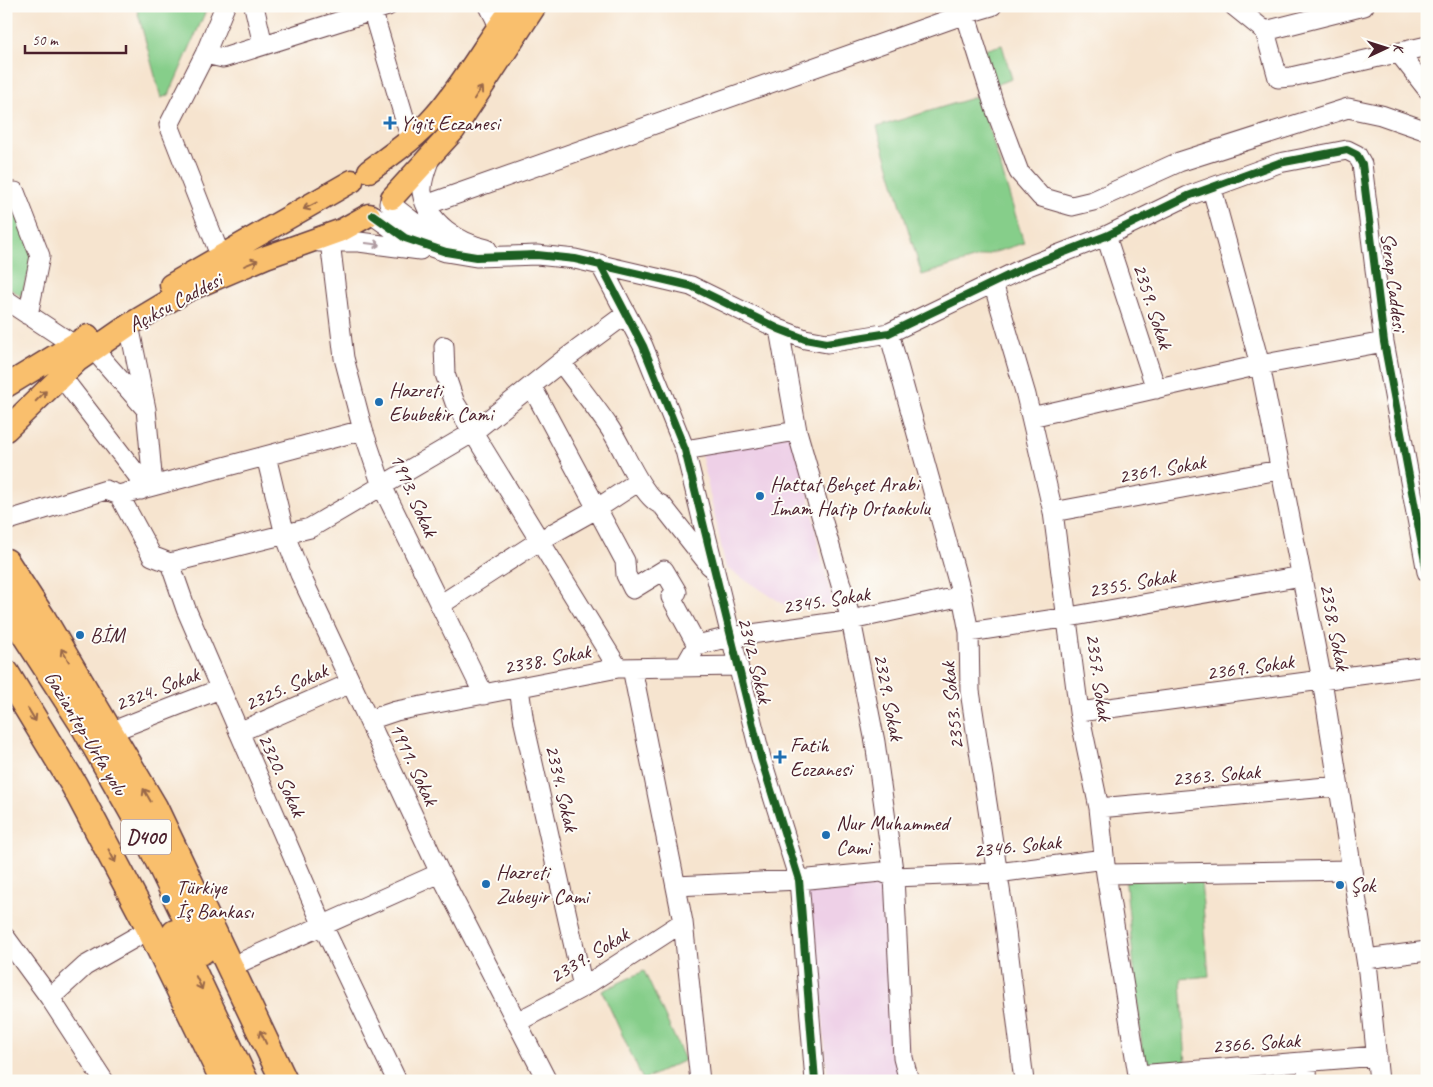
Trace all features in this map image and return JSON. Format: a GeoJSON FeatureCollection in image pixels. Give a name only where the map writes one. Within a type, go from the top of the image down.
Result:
{"type":"FeatureCollection","features":[{"type":"Feature","properties":{"kind":"highway"},"geometry":{"type":"LineString","coordinates":[[6,562],[154,807],[284,1081]]}},
{"type":"Feature","properties":{"kind":"highway","name":"Gaziantep-Urfa yolu"},"geometry":{"type":"LineString","coordinates":[[6,604],[84,726],[149,841],[264,1081]]}},
{"type":"Feature","properties":{"kind":"highway","name":"Gaziantep-Urfa yolu"},"geometry":{"type":"LineString","coordinates":[[6,634],[70,731],[133,844],[245,1081]]}},
{"type":"Feature","properties":{"kind":"highway"},"geometry":{"type":"LineString","coordinates":[[6,674],[74,785],[150,929],[224,1081]]}},
{"type":"Feature","properties":{"kind":"main road","name":"Açıksu Caddesi"},"geometry":{"type":"LineString","coordinates":[[6,430],[61,376],[84,347],[220,255],[360,176],[411,140],[434,116],[460,84],[494,16],[514,6]]}},
{"type":"Feature","properties":{"kind":"main road","name":"Açıksu Caddesi"},"geometry":{"type":"LineString","coordinates":[[6,386],[129,324],[186,291],[266,257],[342,230],[381,208],[430,158],[454,130],[535,6]]}},
{"type":"Feature","properties":{"kind":"main road"},"geometry":{"type":"LineString","coordinates":[[380,173],[386,177],[392,190],[381,208],[362,214],[350,204],[348,190],[360,176],[380,173]]}},
{"type":"Feature","properties":{"kind":"street"},"geometry":{"type":"LineString","coordinates":[[220,255],[169,124],[205,54],[225,6]]}},
{"type":"Feature","properties":{"kind":"street"},"geometry":{"type":"LineString","coordinates":[[254,6],[263,45]]}},
{"type":"Feature","properties":{"kind":"street"},"geometry":{"type":"LineString","coordinates":[[426,205],[964,10],[992,6]]}},
{"type":"Feature","properties":{"kind":"street"},"geometry":{"type":"LineString","coordinates":[[1234,6],[1265,31],[1278,78],[1291,77],[1427,46]]}},
{"type":"Feature","properties":{"kind":"street"},"geometry":{"type":"LineString","coordinates":[[1265,31],[1364,6]]}},
{"type":"Feature","properties":{"kind":"street"},"geometry":{"type":"LineString","coordinates":[[205,54],[223,58],[377,8],[411,140]]}},
{"type":"Feature","properties":{"kind":"street"},"geometry":{"type":"LineString","coordinates":[[964,10],[995,108],[1020,172],[1041,197],[1072,206],[1093,201],[1179,162],[1348,108],[1381,115],[1427,130]]}},
{"type":"Feature","properties":{"kind":"street"},"geometry":{"type":"LineString","coordinates":[[1399,53],[1427,89]]}},
{"type":"Feature","properties":{"kind":"street","name":"Serap Caddesi"},"geometry":{"type":"LineString","coordinates":[[1212,189],[1279,163],[1348,150],[1357,155],[1362,164],[1384,342],[1427,572]]}},
{"type":"Feature","properties":{"kind":"street"},"geometry":{"type":"LineString","coordinates":[[430,158],[423,178],[422,191],[426,205],[439,224],[464,242],[489,250],[600,264],[691,286],[779,329],[805,339],[827,344],[889,333],[1026,267],[1106,236],[1188,196],[1212,189]]}},
{"type":"Feature","properties":{"kind":"street","name":"2358. Sokak"},"geometry":{"type":"LineString","coordinates":[[1212,189],[1260,366],[1279,470],[1322,680],[1337,786],[1366,960],[1379,1081]]}},
{"type":"Feature","properties":{"kind":"street"},"geometry":{"type":"LineString","coordinates":[[6,193],[15,192],[40,256],[28,315]]}},
{"type":"Feature","properties":{"kind":"street"},"geometry":{"type":"LineString","coordinates":[[381,208],[405,238],[446,252]]}},
{"type":"Feature","properties":{"kind":"street"},"geometry":{"type":"LineString","coordinates":[[381,208],[450,248],[476,257]]}},
{"type":"Feature","properties":{"kind":"street","name":"2359. Sokak"},"geometry":{"type":"LineString","coordinates":[[1106,236],[1156,389]]}},
{"type":"Feature","properties":{"kind":"street"},"geometry":{"type":"LineString","coordinates":[[307,244],[330,241],[446,252],[476,257],[538,255]]}},
{"type":"Feature","properties":{"kind":"street","name":"1913. Sokak"},"geometry":{"type":"LineString","coordinates":[[330,241],[344,358],[363,430],[382,486],[484,695]]}},
{"type":"Feature","properties":{"kind":"street","name":"2342. Sokak"},"geometry":{"type":"LineString","coordinates":[[600,264],[643,346],[685,450],[761,758],[799,880],[798,895],[815,1081]]}},
{"type":"Feature","properties":{"kind":"street","name":"2357. Sokak"},"geometry":{"type":"LineString","coordinates":[[993,283],[1031,417],[1053,512],[1061,579],[1069,618],[1080,712],[1099,808],[1106,874],[1139,1078]]}},
{"type":"Feature","properties":{"kind":"street"},"geometry":{"type":"LineString","coordinates":[[6,300],[84,347],[146,409]]}},
{"type":"Feature","properties":{"kind":"street"},"geometry":{"type":"LineString","coordinates":[[6,521],[106,490],[119,496],[152,556],[170,563],[310,528],[472,433],[561,362],[626,314]]}},
{"type":"Feature","properties":{"kind":"street"},"geometry":{"type":"LineString","coordinates":[[129,324],[146,409],[147,488]]}},
{"type":"Feature","properties":{"kind":"street","name":"2329. Sokak"},"geometry":{"type":"LineString","coordinates":[[779,329],[797,430],[851,620],[876,742],[894,877],[903,1058],[909,1081]]}},
{"type":"Feature","properties":{"kind":"street","name":"2353. Sokak"},"geometry":{"type":"LineString","coordinates":[[889,333],[962,596],[969,632],[970,691],[997,873],[1024,1081]]}},
{"type":"Feature","properties":{"kind":"street"},"geometry":{"type":"LineString","coordinates":[[1031,417],[1260,366],[1384,342]]}},
{"type":"Feature","properties":{"kind":"street"},"geometry":{"type":"LineString","coordinates":[[444,346],[445,374],[455,403],[539,540],[625,668],[683,922],[700,1081]]}},
{"type":"Feature","properties":{"kind":"street"},"geometry":{"type":"LineString","coordinates":[[561,362],[610,428],[639,481],[657,503],[662,505],[716,572]]}},
{"type":"Feature","properties":{"kind":"street"},"geometry":{"type":"LineString","coordinates":[[61,376],[147,488]]}},
{"type":"Feature","properties":{"kind":"street"},"geometry":{"type":"LineString","coordinates":[[532,387],[625,561],[626,576],[633,589],[664,570],[677,592],[670,597],[697,645],[685,666]]}},
{"type":"Feature","properties":{"kind":"street"},"geometry":{"type":"LineString","coordinates":[[119,496],[363,430]]}},
{"type":"Feature","properties":{"kind":"street"},"geometry":{"type":"LineString","coordinates":[[685,450],[797,430]]}},
{"type":"Feature","properties":{"kind":"street","name":"1911. Sokak"},"geometry":{"type":"LineString","coordinates":[[266,456],[285,535],[300,574],[440,873],[546,1081]]}},
{"type":"Feature","properties":{"kind":"street","name":"2361. Sokak"},"geometry":{"type":"LineString","coordinates":[[1053,512],[1279,470]]}},
{"type":"Feature","properties":{"kind":"street"},"geometry":{"type":"LineString","coordinates":[[440,605],[539,540],[598,508],[639,481]]}},
{"type":"Feature","properties":{"kind":"street","name":"2320. Sokak"},"geometry":{"type":"LineString","coordinates":[[170,563],[186,609],[323,926],[398,1081]]}},
{"type":"Feature","properties":{"kind":"street","name":"2355. Sokak"},"geometry":{"type":"LineString","coordinates":[[969,632],[1069,618],[1302,576]]}},
{"type":"Feature","properties":{"kind":"street","name":"2345. Sokak"},"geometry":{"type":"LineString","coordinates":[[697,645],[730,637],[851,620],[962,596]]}},
{"type":"Feature","properties":{"kind":"street","name":"2338. Sokak"},"geometry":{"type":"LineString","coordinates":[[369,720],[396,711],[625,668],[738,666]]}},
{"type":"Feature","properties":{"kind":"street","name":"2369. Sokak"},"geometry":{"type":"LineString","coordinates":[[1080,712],[1427,666]]}},
{"type":"Feature","properties":{"kind":"street","name":"2325. Sokak"},"geometry":{"type":"LineString","coordinates":[[239,732],[351,683]]}},
{"type":"Feature","properties":{"kind":"street","name":"2334. Sokak"},"geometry":{"type":"LineString","coordinates":[[519,688],[524,723],[584,987]]}},
{"type":"Feature","properties":{"kind":"street","name":"2324. Sokak"},"geometry":{"type":"LineString","coordinates":[[110,732],[220,689]]}},
{"type":"Feature","properties":{"kind":"street","name":"2363. Sokak"},"geometry":{"type":"LineString","coordinates":[[1099,808],[1337,786]]}},
{"type":"Feature","properties":{"kind":"street","name":"2346. Sokak"},"geometry":{"type":"LineString","coordinates":[[676,886],[799,880],[881,872],[894,877],[997,873],[1104,860],[1106,874]]}},
{"type":"Feature","properties":{"kind":"street"},"geometry":{"type":"LineString","coordinates":[[1106,874],[1351,870]]}},
{"type":"Feature","properties":{"kind":"street"},"geometry":{"type":"LineString","coordinates":[[230,967],[440,873]]}},
{"type":"Feature","properties":{"kind":"street","name":"2339. Sokak"},"geometry":{"type":"LineString","coordinates":[[517,1022],[584,987],[683,922]]}},
{"type":"Feature","properties":{"kind":"street"},"geometry":{"type":"LineString","coordinates":[[50,998],[85,966],[150,929]]}},
{"type":"Feature","properties":{"kind":"street"},"geometry":{"type":"LineString","coordinates":[[6,938],[50,998],[104,1081]]}},
{"type":"Feature","properties":{"kind":"street"},"geometry":{"type":"LineString","coordinates":[[1366,960],[1427,952]]}},
{"type":"Feature","properties":{"kind":"street","name":"2366. Sokak"},"geometry":{"type":"LineString","coordinates":[[1139,1078],[1307,1071],[1376,1056]]}},
{"type":"Feature","properties":{"kind":"shaded area","name":"Hattat Behçet Arabi İmam Hatip Ortaokulu"},"geometry":{"type":"Polygon","coordinates":[[[797,431],[818,543],[833,604],[793,610],[726,568],[700,449],[797,431]]]}},
{"type":"Feature","properties":{"kind":"shaded area"},"geometry":{"type":"Polygon","coordinates":[[[887,876],[913,1080],[828,1081],[818,967],[806,886],[887,876]]]}},
{"type":"Feature","properties":{"kind":"green space"},"geometry":{"type":"Polygon","coordinates":[[[136,6],[208,6],[169,95],[161,98],[136,6]]]}},
{"type":"Feature","properties":{"kind":"green space"},"geometry":{"type":"Polygon","coordinates":[[[1002,45],[1012,79],[991,86],[980,51],[1002,45]]]}},
{"type":"Feature","properties":{"kind":"green space"},"geometry":{"type":"Polygon","coordinates":[[[979,96],[1024,243],[922,275],[877,127],[979,96]]]}},
{"type":"Feature","properties":{"kind":"green space"},"geometry":{"type":"Polygon","coordinates":[[[6,198],[13,206],[34,258],[21,296],[6,286],[6,198]]]}},
{"type":"Feature","properties":{"kind":"green space"},"geometry":{"type":"Polygon","coordinates":[[[1200,870],[1209,976],[1181,979],[1186,1066],[1144,1071],[1125,875],[1200,870]]]}},
{"type":"Feature","properties":{"kind":"green space"},"geometry":{"type":"Polygon","coordinates":[[[644,971],[685,1060],[643,1080],[602,991],[644,971]]]}},
{"type":"Feature","properties":{"kind":"cycle path"},"geometry":{"type":"LineString","coordinates":[[373,215],[405,238],[446,252],[476,257],[537,255],[575,259],[691,286],[779,329],[805,339],[827,343],[889,333],[1026,267],[1106,236],[1188,196],[1279,163],[1347,150],[1357,155],[1362,164],[1384,342],[1427,572]]}},
{"type":"Feature","properties":{"kind":"cycle path"},"geometry":{"type":"LineString","coordinates":[[600,264],[643,346],[685,450],[761,758],[799,880],[815,1081]]}},
{"type":"Feature","properties":{"kind":"place","name":"Yigit Eczanesi"},"geometry":{"type":"Point","coordinates":[390,123]}},
{"type":"Feature","properties":{"kind":"place","name":"Hazreti Ebubekir Cami"},"geometry":{"type":"Point","coordinates":[379,402]}},
{"type":"Feature","properties":{"kind":"place","name":"Hattat Behçet Arabi İmam Hatip Ortaokulu"},"geometry":{"type":"Point","coordinates":[760,496]}},
{"type":"Feature","properties":{"kind":"place","name":"BİM"},"geometry":{"type":"Point","coordinates":[80,635]}},
{"type":"Feature","properties":{"kind":"place","name":"Fatih Eczanesi"},"geometry":{"type":"Point","coordinates":[780,757]}},
{"type":"Feature","properties":{"kind":"place","name":"Nur Muhammed Cami"},"geometry":{"type":"Point","coordinates":[826,835]}},
{"type":"Feature","properties":{"kind":"place","name":"Hazreti Zubeyir Cami"},"geometry":{"type":"Point","coordinates":[486,884]}},
{"type":"Feature","properties":{"kind":"place","name":"Şok"},"geometry":{"type":"Point","coordinates":[1340,885]}},
{"type":"Feature","properties":{"kind":"place","name":"Türkiye İş Bankası"},"geometry":{"type":"Point","coordinates":[166,899]}}]}
